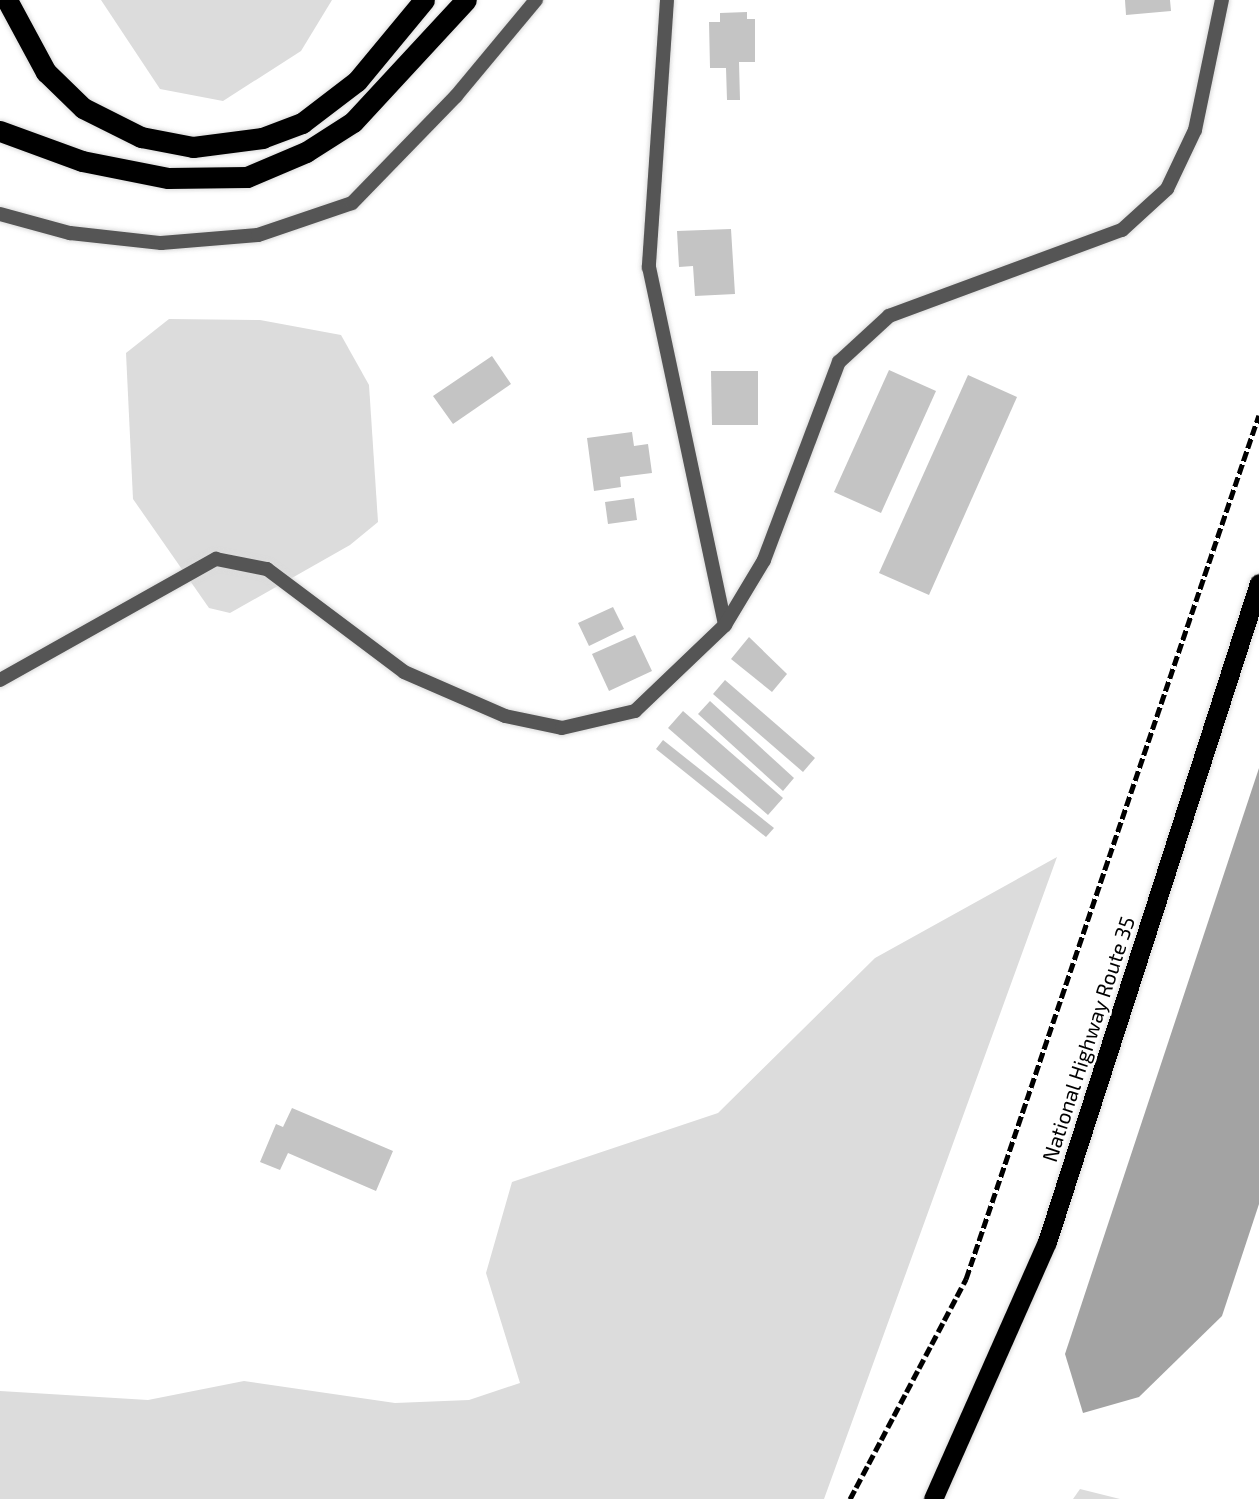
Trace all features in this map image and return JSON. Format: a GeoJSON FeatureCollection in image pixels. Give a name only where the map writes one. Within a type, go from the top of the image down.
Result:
{"type":"FeatureCollection","features":[{"type":"Feature","properties":{"kind":"highway"},"geometry":{"type":"LineString","coordinates":[[7,0],[46,72],[83,108],[141,137],[193,147],[262,138],[302,123],[357,81],[424,0]]}},
{"type":"Feature","properties":{"kind":"highway"},"geometry":{"type":"LineString","coordinates":[[19,22],[20,0]]}},
{"type":"Feature","properties":{"kind":"highway"},"geometry":{"type":"LineString","coordinates":[[0,131],[82,161],[168,178],[247,177],[306,152],[353,122],[466,0]]}},
{"type":"Feature","properties":{"kind":"highway","name":"National Highway Route 35"},"geometry":{"type":"LineString","coordinates":[[933,1499],[1047,1242],[1259,583]]}},
{"type":"Feature","properties":{"kind":"street"},"geometry":{"type":"LineString","coordinates":[[0,214],[70,233],[161,243],[258,235],[352,203],[456,96],[536,0]]}},
{"type":"Feature","properties":{"kind":"street"},"geometry":{"type":"LineString","coordinates":[[667,0],[649,267],[725,625]]}},
{"type":"Feature","properties":{"kind":"street"},"geometry":{"type":"LineString","coordinates":[[0,680],[216,559],[267,569],[404,672],[505,716],[562,729],[635,711],[725,625],[764,561],[839,362],[889,316],[1122,230],[1167,189],[1195,130],[1222,0]]}},
{"type":"Feature","properties":{"kind":"shaded area"},"geometry":{"type":"Polygon","coordinates":[[[101,0],[332,0],[301,51],[223,101],[160,89],[101,0]]]}},
{"type":"Feature","properties":{"kind":"shaded area"},"geometry":{"type":"Polygon","coordinates":[[[169,319],[260,320],[341,335],[369,385],[378,522],[350,545],[230,613],[209,608],[133,499],[126,353],[169,319]]]}},
{"type":"Feature","properties":{"kind":"shaded area"},"geometry":{"type":"Polygon","coordinates":[[[1259,768],[1259,1204],[1222,1316],[1139,1397],[1083,1413],[1065,1354],[1259,768]]]}},
{"type":"Feature","properties":{"kind":"shaded area"},"geometry":{"type":"Polygon","coordinates":[[[1057,857],[824,1499],[0,1499],[0,1391],[148,1400],[244,1381],[395,1403],[469,1400],[520,1383],[486,1273],[512,1182],[718,1113],[875,958],[1057,857]]]}},
{"type":"Feature","properties":{"kind":"shaded area"},"geometry":{"type":"Polygon","coordinates":[[[1080,1489],[1120,1499],[1073,1499],[1080,1489]]]}},
{"type":"Feature","properties":{"kind":"building"},"geometry":{"type":"Polygon","coordinates":[[[1125,0],[1170,0],[1171,11],[1126,15],[1125,0]]]}},
{"type":"Feature","properties":{"kind":"building"},"geometry":{"type":"Polygon","coordinates":[[[747,12],[747,19],[755,19],[755,62],[739,62],[740,100],[727,100],[726,68],[710,68],[709,22],[720,22],[720,13],[747,12]]]}},
{"type":"Feature","properties":{"kind":"building"},"geometry":{"type":"Polygon","coordinates":[[[731,229],[735,294],[695,296],[693,266],[679,267],[677,231],[731,229]]]}},
{"type":"Feature","properties":{"kind":"building"},"geometry":{"type":"Polygon","coordinates":[[[492,356],[511,384],[453,424],[433,396],[492,356]]]}},
{"type":"Feature","properties":{"kind":"building"},"geometry":{"type":"Polygon","coordinates":[[[889,370],[936,391],[881,513],[834,492],[889,370]]]}},
{"type":"Feature","properties":{"kind":"building"},"geometry":{"type":"Polygon","coordinates":[[[711,371],[758,371],[758,425],[712,425],[711,371]]]}},
{"type":"Feature","properties":{"kind":"building"},"geometry":{"type":"Polygon","coordinates":[[[968,375],[1017,397],[929,595],[879,573],[968,375]]]}},
{"type":"Feature","properties":{"kind":"building"},"geometry":{"type":"Polygon","coordinates":[[[632,432],[634,446],[648,444],[652,473],[620,477],[621,487],[594,491],[587,438],[632,432]]]}},
{"type":"Feature","properties":{"kind":"building"},"geometry":{"type":"Polygon","coordinates":[[[634,498],[637,520],[608,524],[605,502],[634,498]]]}},
{"type":"Feature","properties":{"kind":"building"},"geometry":{"type":"Polygon","coordinates":[[[613,607],[624,629],[589,646],[578,623],[613,607]]]}},
{"type":"Feature","properties":{"kind":"building"},"geometry":{"type":"Polygon","coordinates":[[[635,635],[652,671],[609,691],[592,654],[635,635]]]}},
{"type":"Feature","properties":{"kind":"building"},"geometry":{"type":"Polygon","coordinates":[[[749,637],[787,674],[772,692],[731,659],[749,637]]]}},
{"type":"Feature","properties":{"kind":"building"},"geometry":{"type":"Polygon","coordinates":[[[725,680],[815,758],[803,772],[713,694],[725,680]]]}},
{"type":"Feature","properties":{"kind":"building"},"geometry":{"type":"Polygon","coordinates":[[[710,701],[794,778],[783,791],[698,714],[710,701]]]}},
{"type":"Feature","properties":{"kind":"building"},"geometry":{"type":"Polygon","coordinates":[[[683,711],[783,798],[768,815],[668,728],[683,711]]]}},
{"type":"Feature","properties":{"kind":"building"},"geometry":{"type":"Polygon","coordinates":[[[663,740],[774,828],[766,837],[656,749],[663,740]]]}},
{"type":"Feature","properties":{"kind":"building"},"geometry":{"type":"Polygon","coordinates":[[[292,1108],[393,1151],[376,1191],[288,1153],[280,1170],[260,1162],[276,1124],[283,1127],[292,1108]]]}},
{"type":"Feature","properties":{"kind":"railway"},"geometry":{"type":"LineString","coordinates":[[850,1499],[966,1279],[1259,415]]}}]}
